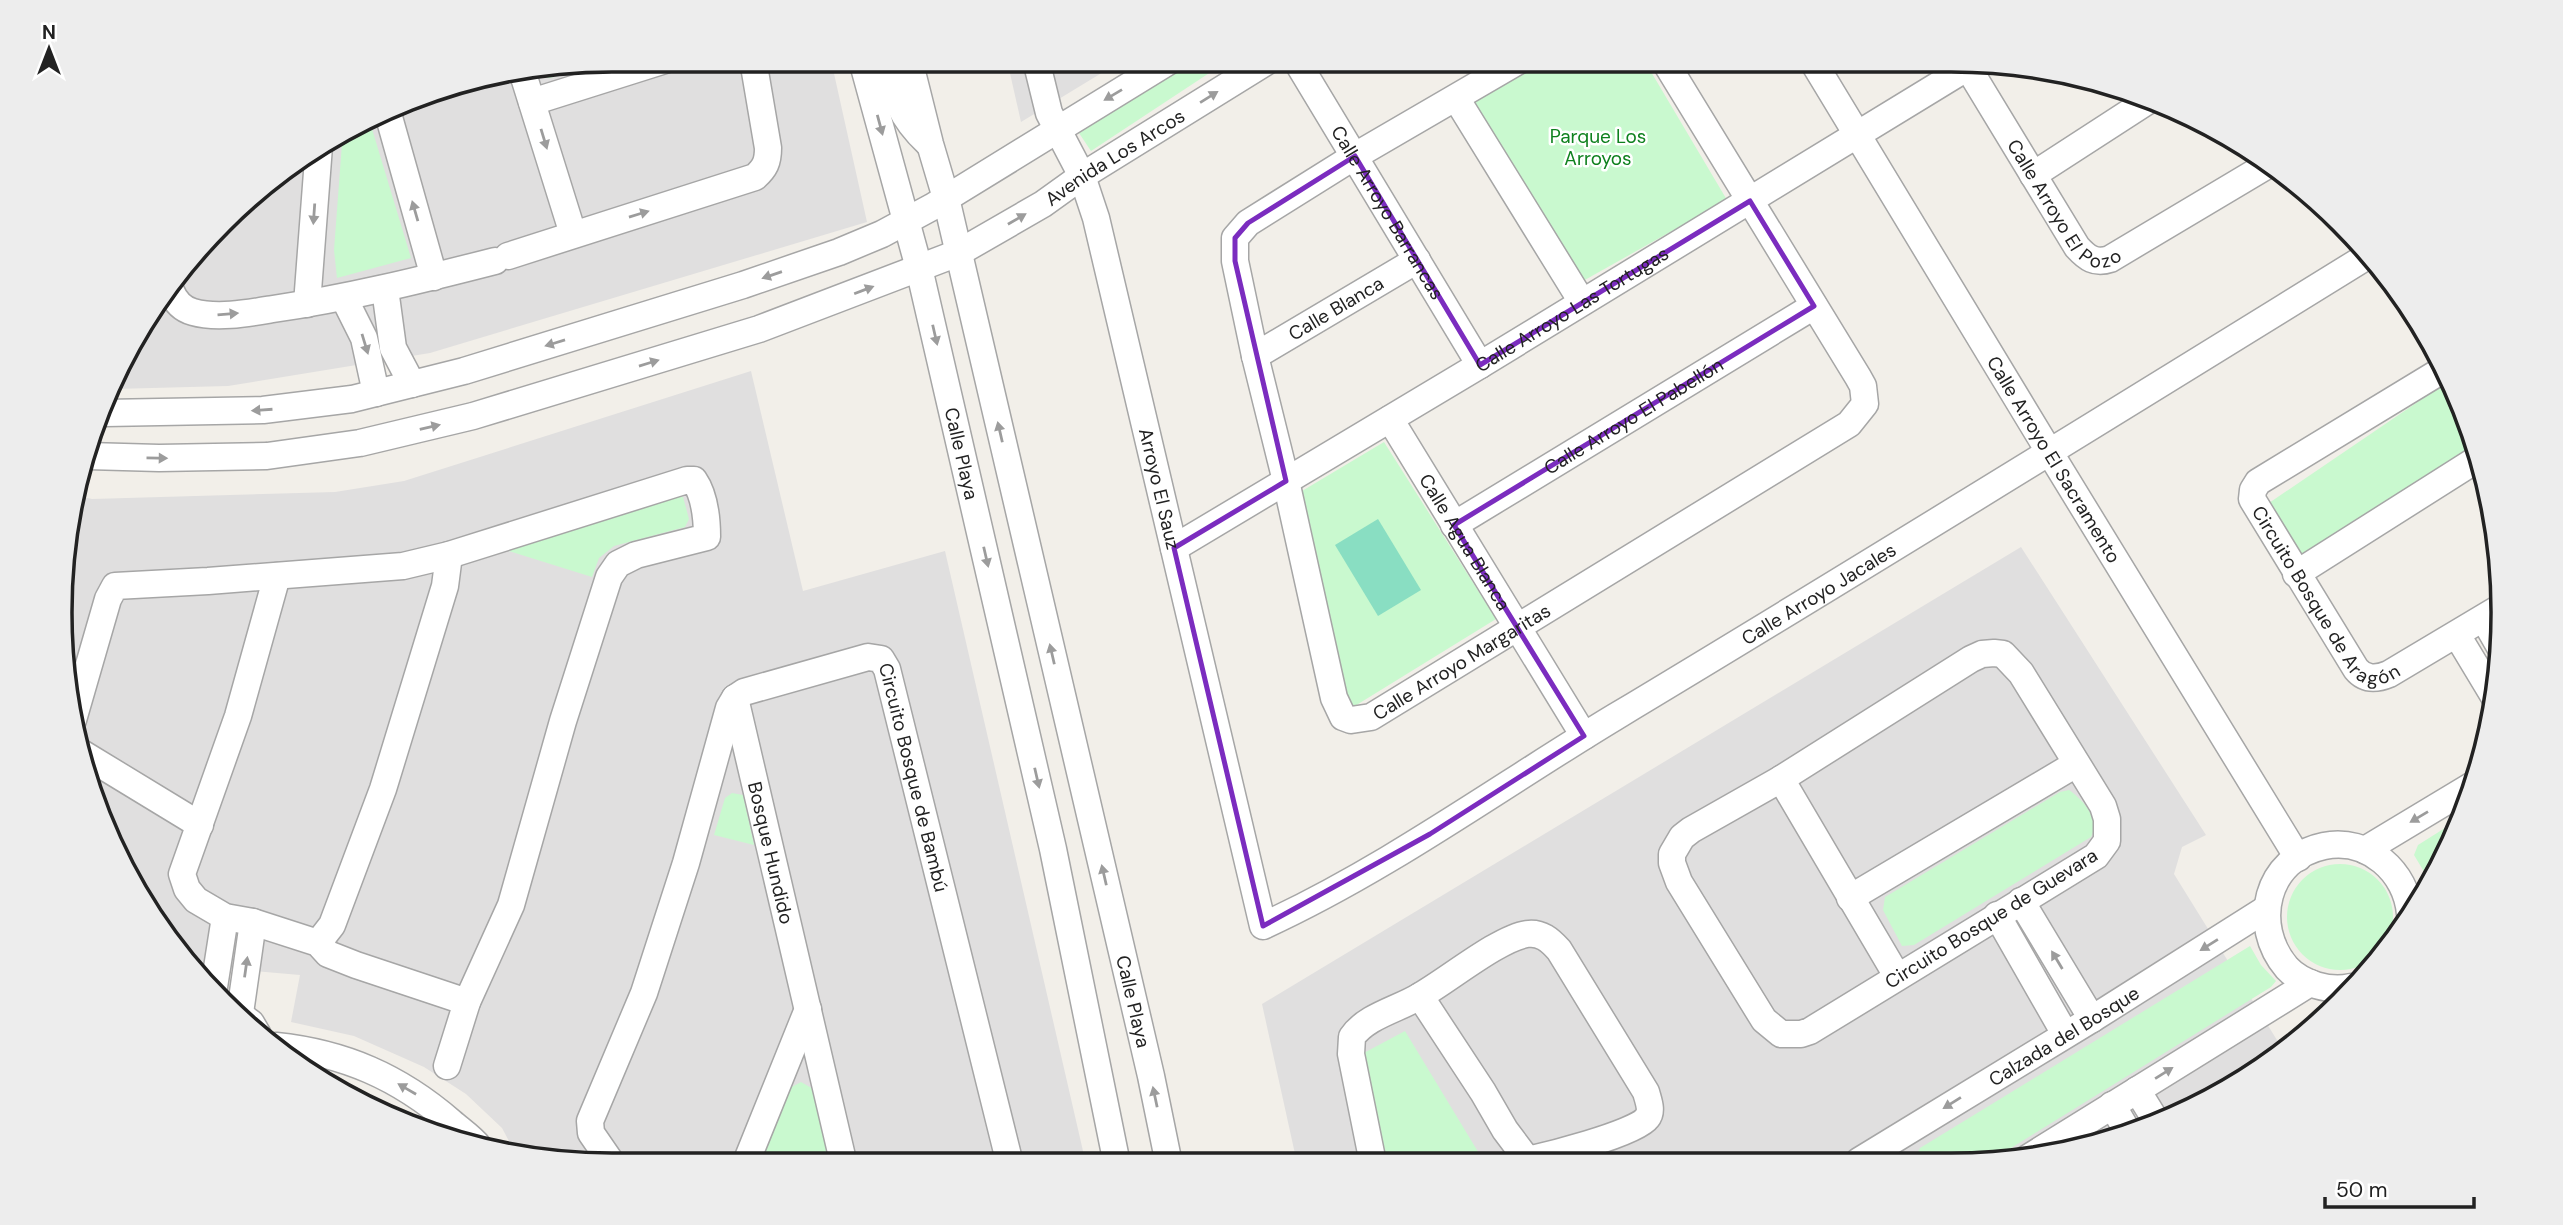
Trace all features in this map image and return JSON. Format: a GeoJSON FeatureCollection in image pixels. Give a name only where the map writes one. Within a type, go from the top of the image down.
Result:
{"type":"FeatureCollection","features":[{"type":"Feature","properties":{"kind":"street"},"geometry":{"type":"LineString","coordinates":[[532,102],[627,72]]}},
{"type":"Feature","properties":{"kind":"street"},"geometry":{"type":"LineString","coordinates":[[175,295],[184,309],[215,315],[344,298],[501,258],[738,184],[755,177],[764,169],[768,159],[767,135],[755,72]]}},
{"type":"Feature","properties":{"kind":"street","name":"Calle Playa"},"geometry":{"type":"LineString","coordinates":[[865,72],[919,268],[1053,849],[1115,1153]]}},
{"type":"Feature","properties":{"kind":"street"},"geometry":{"type":"LineString","coordinates":[[889,72],[900,110],[915,131],[930,144]]}},
{"type":"Feature","properties":{"kind":"street","name":"Calle Playa"},"geometry":{"type":"LineString","coordinates":[[912,72],[946,198],[1167,1153]]}},
{"type":"Feature","properties":{"kind":"street","name":"Arroyo El Sauz"},"geometry":{"type":"LineString","coordinates":[[1039,72],[1049,113],[1082,176],[1096,218],[1263,926]]}},
{"type":"Feature","properties":{"kind":"street"},"geometry":{"type":"LineString","coordinates":[[110,413],[223,412],[312,406],[464,371],[743,285],[839,252],[905,222],[1151,72]]}},
{"type":"Feature","properties":{"kind":"street","name":"Avenida Los Arcos"},"geometry":{"type":"LineString","coordinates":[[95,456],[218,458],[316,450],[399,434],[502,408],[759,329],[958,253],[1043,204],[1082,176],[1250,72]]}},
{"type":"Feature","properties":{"kind":"street","name":"Calle Arroyo Barrancas"},"geometry":{"type":"LineString","coordinates":[[1304,72],[1480,365]]}},
{"type":"Feature","properties":{"kind":"street","name":"Calle Arroyo Margaritas"},"geometry":{"type":"LineString","coordinates":[[1499,72],[1248,223],[1235,238],[1235,261],[1255,356],[1334,698],[1343,717],[1351,720],[1371,717],[1849,424],[1865,404],[1863,386],[1671,72]]}},
{"type":"Feature","properties":{"kind":"street","name":"Calle Arroyo El Sacramento"},"geometry":{"type":"LineString","coordinates":[[1819,72],[2298,858]]}},
{"type":"Feature","properties":{"kind":"street","name":"Calle Arroyo Las Tortugas"},"geometry":{"type":"LineString","coordinates":[[1174,548],[1750,201],[1954,72]]}},
{"type":"Feature","properties":{"kind":"street","name":"Calle Arroyo El Pozo"},"geometry":{"type":"LineString","coordinates":[[1971,73],[2077,247],[2087,258],[2099,261],[2110,259],[2260,169]]}},
{"type":"Feature","properties":{"kind":"street"},"geometry":{"type":"LineString","coordinates":[[525,79],[573,234]]}},
{"type":"Feature","properties":{"kind":"street"},"geometry":{"type":"LineString","coordinates":[[1456,97],[1581,302]]}},
{"type":"Feature","properties":{"kind":"street"},"geometry":{"type":"LineString","coordinates":[[2033,175],[2132,103]]}},
{"type":"Feature","properties":{"kind":"street"},"geometry":{"type":"LineString","coordinates":[[390,120],[434,277]]}},
{"type":"Feature","properties":{"kind":"street"},"geometry":{"type":"LineString","coordinates":[[307,304],[318,159]]}},
{"type":"Feature","properties":{"kind":"street","name":"Calle Blanca"},"geometry":{"type":"LineString","coordinates":[[1255,356],[1417,260]]}},
{"type":"Feature","properties":{"kind":"street","name":"Calle Arroyo Jacales"},"geometry":{"type":"LineString","coordinates":[[1263,926],[1308,904],[1430,834],[1584,736],[2049,453],[2360,260]]}},
{"type":"Feature","properties":{"kind":"street"},"geometry":{"type":"LineString","coordinates":[[385,289],[393,348],[392,389],[399,434]]}},
{"type":"Feature","properties":{"kind":"street"},"geometry":{"type":"LineString","coordinates":[[344,298],[392,389]]}},
{"type":"Feature","properties":{"kind":"street","name":"Calle Arroyo El Pabellón"},"geometry":{"type":"LineString","coordinates":[[1454,525],[1814,306]]}},
{"type":"Feature","properties":{"kind":"street","name":"Circuito Bosque de Aragón"},"geometry":{"type":"LineString","coordinates":[[2436,374],[2258,482],[2254,487],[2253,502],[2356,669],[2366,677],[2389,674],[2491,614]]}},
{"type":"Feature","properties":{"kind":"street"},"geometry":{"type":"LineString","coordinates":[[312,406],[316,450]]}},
{"type":"Feature","properties":{"kind":"street","name":"Calle Agua Blanca"},"geometry":{"type":"LineString","coordinates":[[1390,419],[1584,736]]}},
{"type":"Feature","properties":{"kind":"street"},"geometry":{"type":"LineString","coordinates":[[2296,574],[2470,464]]}},
{"type":"Feature","properties":{"kind":"street"},"geometry":{"type":"LineString","coordinates":[[79,700],[108,599],[115,586],[403,566],[449,555],[694,480],[699,488],[707,523],[707,537],[636,555],[618,564],[609,577],[563,721],[511,905],[467,1002],[447,1066]]}},
{"type":"Feature","properties":{"kind":"street"},"geometry":{"type":"LineString","coordinates":[[318,943],[332,925],[383,789],[445,586],[449,555]]}},
{"type":"Feature","properties":{"kind":"street"},"geometry":{"type":"LineString","coordinates":[[277,576],[238,716],[183,874],[187,889],[196,900],[225,917],[253,922],[318,943],[328,954],[467,1002]]}},
{"type":"Feature","properties":{"kind":"street"},"geometry":{"type":"LineString","coordinates":[[2457,635],[2487,684]]}},
{"type":"Feature","properties":{"kind":"street","name":"Circuito Bosque de Guevara"},"geometry":{"type":"LineString","coordinates":[[1982,654],[2003,654],[2021,673],[2102,806],[2107,820],[2108,841],[2096,856],[1810,1031],[1781,1034],[1764,1020],[1679,882],[1672,863],[1672,854],[1682,836],[1781,779],[1971,659],[1982,654]]}},
{"type":"Feature","properties":{"kind":"street","name":"Circuito Bosque de Bambú"},"geometry":{"type":"LineString","coordinates":[[735,698],[744,692],[868,657],[881,659],[887,669],[1007,1153]]}},
{"type":"Feature","properties":{"kind":"street"},"geometry":{"type":"LineString","coordinates":[[604,1153],[591,1133],[590,1121],[644,993],[686,863],[729,708],[735,698]]}},
{"type":"Feature","properties":{"kind":"street","name":"Bosque Hundido"},"geometry":{"type":"LineString","coordinates":[[735,698],[841,1153]]}},
{"type":"Feature","properties":{"kind":"street"},"geometry":{"type":"LineString","coordinates":[[92,759],[200,825]]}},
{"type":"Feature","properties":{"kind":"street"},"geometry":{"type":"LineString","coordinates":[[1850,898],[2076,764]]}},
{"type":"Feature","properties":{"kind":"street"},"geometry":{"type":"LineString","coordinates":[[1781,779],[1897,976]]}},
{"type":"Feature","properties":{"kind":"street"},"geometry":{"type":"LineString","coordinates":[[2365,850],[2460,793]]}},
{"type":"Feature","properties":{"kind":"street"},"geometry":{"type":"LineString","coordinates":[[1053,849],[1095,838]]}},
{"type":"Feature","properties":{"kind":"street"},"geometry":{"type":"LineString","coordinates":[[2340,987],[2327,988],[2310,983],[2290,971],[2276,953],[2267,932],[2266,909],[2272,887],[2285,867],[2324,846],[2344,845],[2365,850],[2394,871],[2404,886],[2407,901]]}},
{"type":"Feature","properties":{"kind":"street"},"geometry":{"type":"LineString","coordinates":[[2021,901],[2092,1019]]}},
{"type":"Feature","properties":{"kind":"street","name":"Calzada del Bosque"},"geometry":{"type":"LineString","coordinates":[[1889,1153],[2066,1034],[2266,909]]}},
{"type":"Feature","properties":{"kind":"street"},"geometry":{"type":"LineString","coordinates":[[1997,915],[2066,1034]]}},
{"type":"Feature","properties":{"kind":"street"},"geometry":{"type":"LineString","coordinates":[[215,979],[225,917]]}},
{"type":"Feature","properties":{"kind":"street"},"geometry":{"type":"LineString","coordinates":[[238,1002],[253,922]]}},
{"type":"Feature","properties":{"kind":"street"},"geometry":{"type":"LineString","coordinates":[[1371,1153],[1349,1045],[1357,1030],[1420,996],[1515,938],[1535,934],[1544,936],[1559,950],[1646,1092],[1650,1113],[1647,1120],[1630,1130],[1551,1153]]}},
{"type":"Feature","properties":{"kind":"street"},"geometry":{"type":"LineString","coordinates":[[2050,1144],[2310,983]]}},
{"type":"Feature","properties":{"kind":"street"},"geometry":{"type":"LineString","coordinates":[[1420,996],[1483,1092],[1516,1153]]}},
{"type":"Feature","properties":{"kind":"street"},"geometry":{"type":"LineString","coordinates":[[749,1153],[808,1009]]}},
{"type":"Feature","properties":{"kind":"street"},"geometry":{"type":"LineString","coordinates":[[293,1049],[330,1055],[380,1073],[423,1098],[460,1131]]}},
{"type":"Feature","properties":{"kind":"street"},"geometry":{"type":"LineString","coordinates":[[2137,1090],[2152,1114]]}},
{"type":"Feature","properties":{"kind":"street"},"geometry":{"type":"LineString","coordinates":[[2112,1105],[2124,1125]]}},
{"type":"Feature","properties":{"kind":"highlighted area"},"geometry":{"type":"Polygon","coordinates":[[[1355,156],[1480,365],[1750,201],[1814,306],[1454,525],[1584,736],[1430,834],[1263,926],[1174,548],[1286,481],[1235,261],[1235,238],[1248,223],[1355,156]]]}},
{"type":"Feature","properties":{"kind":"shaded area"},"geometry":{"type":"Polygon","coordinates":[[[612,72],[834,72],[867,222],[430,353],[228,386],[121,389],[144,342],[163,312],[206,256],[230,230],[283,183],[342,144],[439,100],[542,76],[612,72]]]}},
{"type":"Feature","properties":{"kind":"shaded area"},"geometry":{"type":"Polygon","coordinates":[[[1010,72],[1103,72],[1021,122],[1010,72]]]}},
{"type":"Feature","properties":{"kind":"shaded area"},"geometry":{"type":"Polygon","coordinates":[[[751,371],[803,591],[945,551],[1083,1153],[612,1153],[542,1149],[510,1144],[502,1128],[466,1094],[424,1067],[354,1036],[291,1022],[300,975],[204,967],[183,942],[144,883],[113,819],[90,752],[76,683],[72,612],[76,542],[84,497],[335,492],[404,481],[751,371]]]}},
{"type":"Feature","properties":{"kind":"shaded area"},"geometry":{"type":"Polygon","coordinates":[[[2021,547],[2206,835],[2182,847],[2174,874],[2279,1043],[2221,1081],[2157,1112],[2090,1135],[2021,1149],[1951,1153],[1295,1153],[1262,1004],[2021,547]]]}},
{"type":"Feature","properties":{"kind":"green space"},"geometry":{"type":"Polygon","coordinates":[[[1173,72],[1211,72],[1091,151],[1079,133],[1173,72]]]}},
{"type":"Feature","properties":{"kind":"green space","name":"Parque Los Arroyos"},"geometry":{"type":"Polygon","coordinates":[[[1511,72],[1651,72],[1727,200],[1583,281],[1468,97],[1511,72]]]}},
{"type":"Feature","properties":{"kind":"green space"},"geometry":{"type":"Polygon","coordinates":[[[564,74],[550,78],[540,76],[564,74]]]}},
{"type":"Feature","properties":{"kind":"green space"},"geometry":{"type":"Polygon","coordinates":[[[372,129],[411,258],[337,278],[334,250],[342,144],[372,129]]]}},
{"type":"Feature","properties":{"kind":"green space"},"geometry":{"type":"Polygon","coordinates":[[[2441,386],[2467,451],[2301,557],[2269,503],[2441,386]]]}},
{"type":"Feature","properties":{"kind":"green space"},"geometry":{"type":"Polygon","coordinates":[[[1384,442],[1496,619],[1350,709],[1297,494],[1384,442]]]}},
{"type":"Feature","properties":{"kind":"green space"},"geometry":{"type":"Polygon","coordinates":[[[677,495],[683,497],[689,519],[685,527],[614,546],[599,558],[592,577],[506,550],[677,495]]]}},
{"type":"Feature","properties":{"kind":"green space"},"geometry":{"type":"Polygon","coordinates":[[[1378,519],[1421,590],[1378,616],[1335,545],[1378,519]]]}},
{"type":"Feature","properties":{"kind":"green space"},"geometry":{"type":"Polygon","coordinates":[[[2069,790],[2089,810],[2094,823],[2091,837],[1914,945],[1902,946],[1883,910],[1885,897],[2060,792],[2069,790]]]}},
{"type":"Feature","properties":{"kind":"green space"},"geometry":{"type":"Polygon","coordinates":[[[732,793],[743,795],[754,845],[714,835],[725,798],[732,793]]]}},
{"type":"Feature","properties":{"kind":"green space"},"geometry":{"type":"Polygon","coordinates":[[[2446,827],[2424,872],[2414,855],[2418,845],[2446,827]]]}},
{"type":"Feature","properties":{"kind":"green space"},"geometry":{"type":"Polygon","coordinates":[[[2330,865],[2350,865],[2369,873],[2384,888],[2392,907],[2392,924],[2359,966],[2350,969],[2330,969],[2311,961],[2296,946],[2288,927],[2288,907],[2296,888],[2311,873],[2330,865]]]}},
{"type":"Feature","properties":{"kind":"green space"},"geometry":{"type":"Polygon","coordinates":[[[2250,946],[2261,965],[2276,981],[2271,987],[2008,1150],[1918,1153],[1920,1148],[2250,946]]]}},
{"type":"Feature","properties":{"kind":"green space"},"geometry":{"type":"Polygon","coordinates":[[[1405,1031],[1479,1153],[1384,1153],[1360,1055],[1405,1031]]]}},
{"type":"Feature","properties":{"kind":"green space"},"geometry":{"type":"Polygon","coordinates":[[[801,1082],[815,1090],[830,1153],[763,1153],[788,1089],[801,1082]]]}}]}
